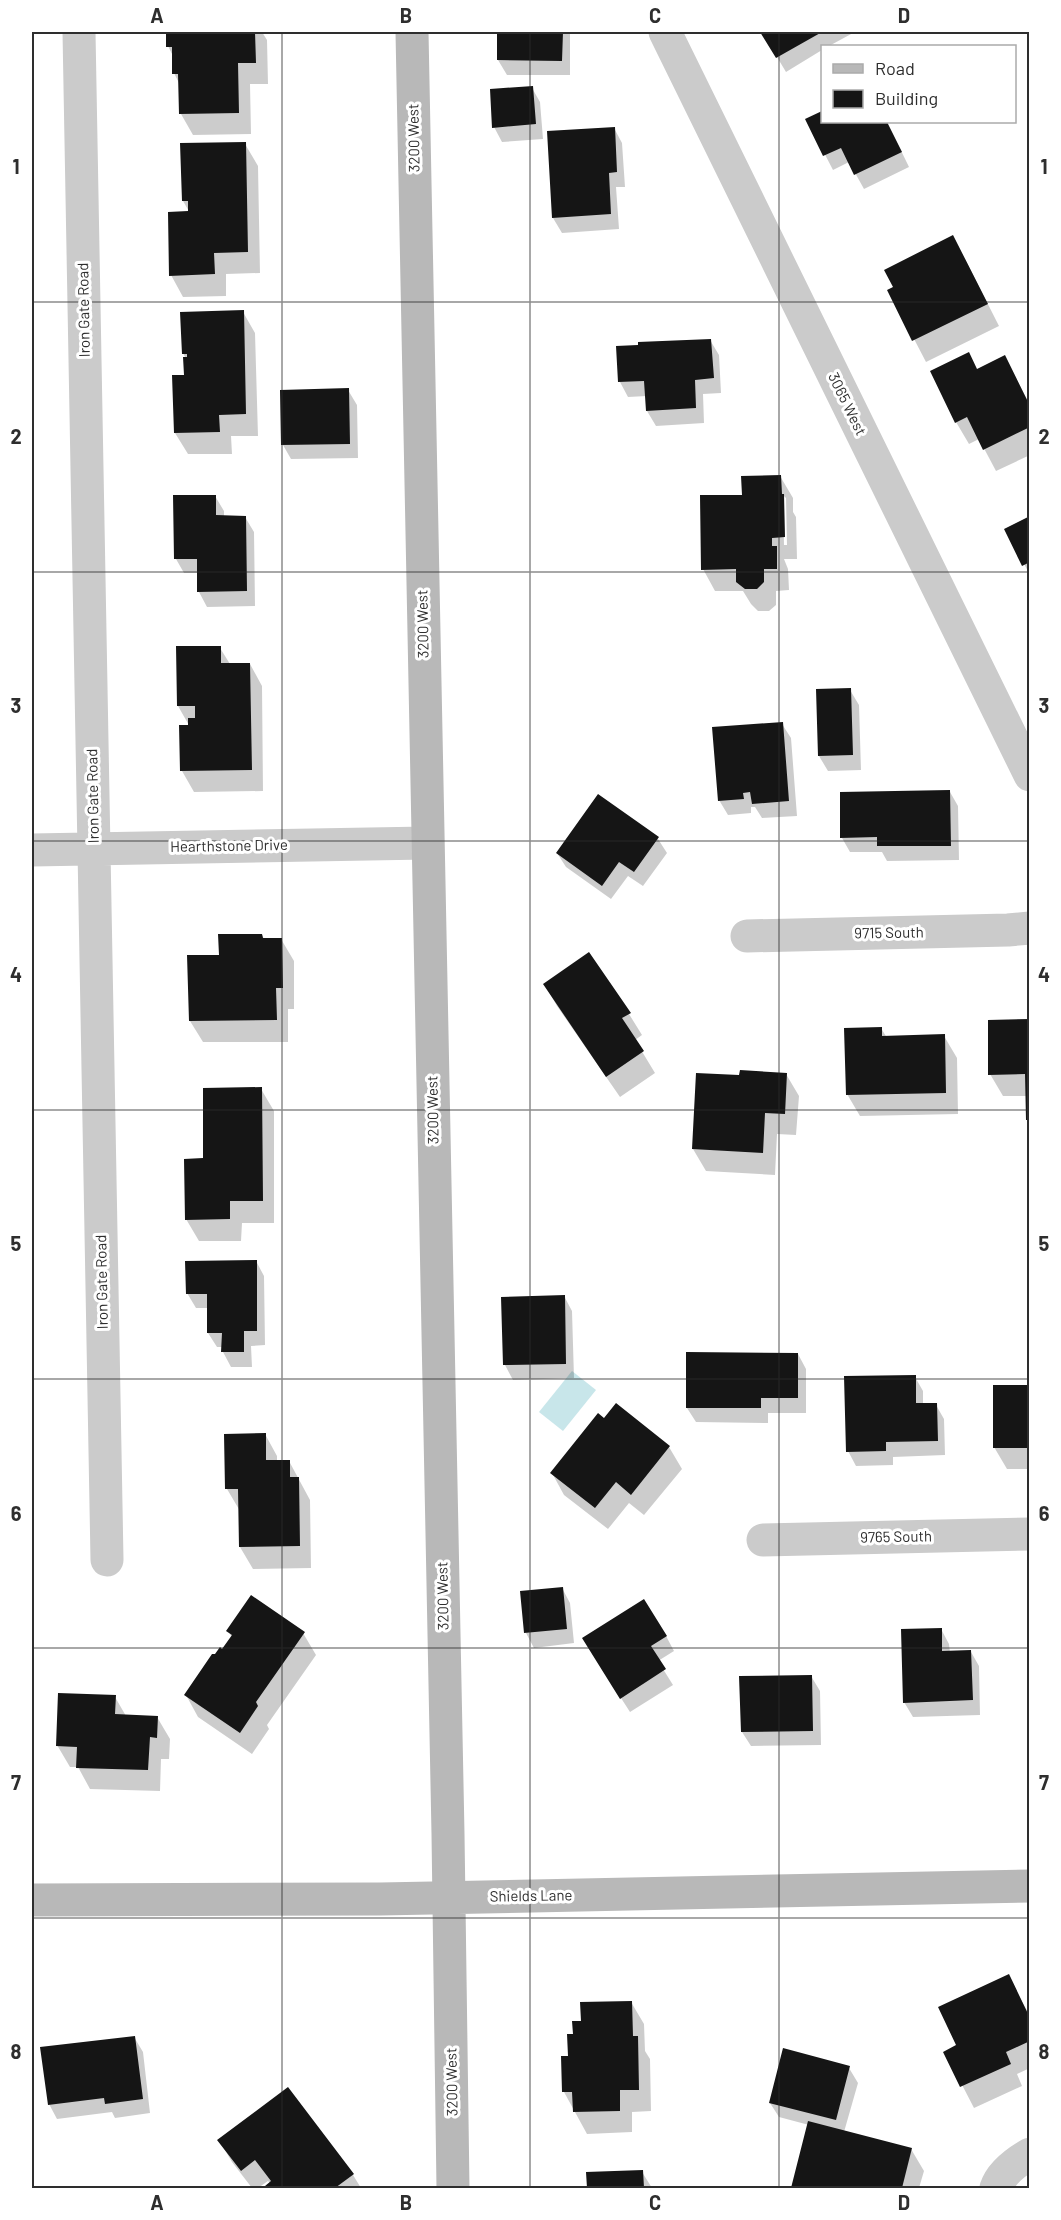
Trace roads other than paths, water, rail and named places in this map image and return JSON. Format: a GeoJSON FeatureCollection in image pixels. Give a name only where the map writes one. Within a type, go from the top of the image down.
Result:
{"type":"FeatureCollection","features":[{"type":"Feature","properties":{"kind":"street","name":"Iron Gate Road"},"geometry":{"type":"LineString","coordinates":[[79,32],[107,1560]]}},
{"type":"Feature","properties":{"kind":"street","name":"3200 West"},"geometry":{"type":"LineString","coordinates":[[412,32],[453,2188]]}},
{"type":"Feature","properties":{"kind":"street","name":"3065 West"},"geometry":{"type":"LineString","coordinates":[[665,32],[1029,775]]}},
{"type":"Feature","properties":{"kind":"street","name":"Hearthstone Drive"},"geometry":{"type":"LineString","coordinates":[[32,850],[427,843]]}},
{"type":"Feature","properties":{"kind":"street","name":"9715 South"},"geometry":{"type":"LineString","coordinates":[[747,936],[1029,928]]}},
{"type":"Feature","properties":{"kind":"street","name":"9765 South"},"geometry":{"type":"LineString","coordinates":[[763,1540],[1029,1534]]}},
{"type":"Feature","properties":{"kind":"street","name":"Shields Lane"},"geometry":{"type":"LineString","coordinates":[[32,1900],[449,1898],[1029,1886]]}},
{"type":"Feature","properties":{"kind":"street"},"geometry":{"type":"LineString","coordinates":[[996,2188],[998,2182],[1012,2166],[1029,2154]]}},
{"type":"Feature","properties":{"kind":"water"},"geometry":{"type":"Polygon","coordinates":[[[572,1371],[596,1390],[563,1431],[539,1412],[572,1371]]]}}]}
